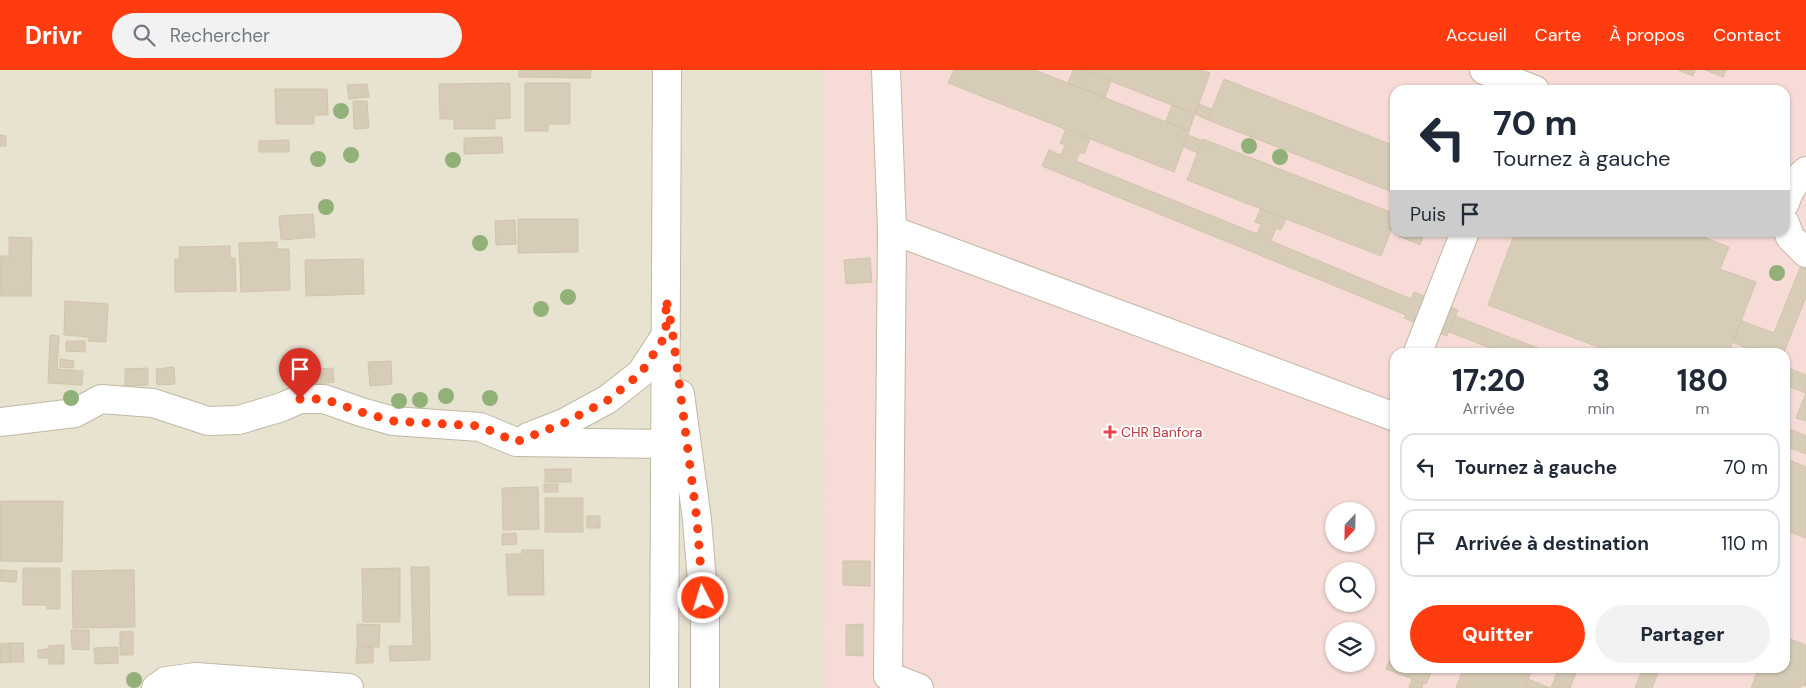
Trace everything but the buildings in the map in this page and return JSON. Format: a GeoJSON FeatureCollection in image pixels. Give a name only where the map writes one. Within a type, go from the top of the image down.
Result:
{"type":"FeatureCollection","features":[{"type":"Feature","properties":{"kind":"street"},"geometry":{"type":"LineString","coordinates":[[664,688],[667,70]]}},
{"type":"Feature","properties":{"kind":"street"},"geometry":{"type":"LineString","coordinates":[[886,70],[892,230],[888,682],[919,688]]}},
{"type":"Feature","properties":{"kind":"street"},"geometry":{"type":"LineString","coordinates":[[1484,70],[1519,85]]}},
{"type":"Feature","properties":{"kind":"street"},"geometry":{"type":"LineString","coordinates":[[1790,189],[1806,171]]}},
{"type":"Feature","properties":{"kind":"street"},"geometry":{"type":"LineString","coordinates":[[892,230],[1390,414]]}},
{"type":"Feature","properties":{"kind":"street"},"geometry":{"type":"LineString","coordinates":[[1420,348],[1463,237]]}},
{"type":"Feature","properties":{"kind":"street"},"geometry":{"type":"LineString","coordinates":[[1790,237],[1806,253]]}},
{"type":"Feature","properties":{"kind":"street"},"geometry":{"type":"LineString","coordinates":[[666,299],[672,328],[697,520],[705,618],[705,688]]}},
{"type":"Feature","properties":{"kind":"street"},"geometry":{"type":"LineString","coordinates":[[516,442],[564,423],[608,400],[641,373],[666,335]]}},
{"type":"Feature","properties":{"kind":"street"},"geometry":{"type":"LineString","coordinates":[[0,422],[75,413],[101,399],[152,403],[208,421],[239,420],[282,407],[300,399],[324,399],[393,421],[480,426],[516,442],[665,444]]}},
{"type":"Feature","properties":{"kind":"street"},"geometry":{"type":"LineString","coordinates":[[156,688],[166,681],[196,677],[349,688]]}},
{"type":"Feature","properties":{"kind":"shaded area"},"geometry":{"type":"Polygon","coordinates":[[[0,70],[1806,70],[1806,688],[0,688],[0,70]]]}},
{"type":"Feature","properties":{"kind":"shaded area","name":"CHR Banfora"},"geometry":{"type":"Polygon","coordinates":[[[823,70],[1806,70],[1806,688],[825,688],[823,70]]]}},
{"type":"Feature","properties":{"kind":"place","name":"CHR Banfora"},"geometry":{"type":"Point","coordinates":[1110,432]}},
{"type":"Feature","properties":{"kind":"route"},"geometry":{"type":"LineString","coordinates":[[300,399],[324,399],[393,421],[480,426],[516,442],[564,423],[608,400],[641,373],[666,335],[666,299],[672,328],[697,520],[703,598]]}}]}
